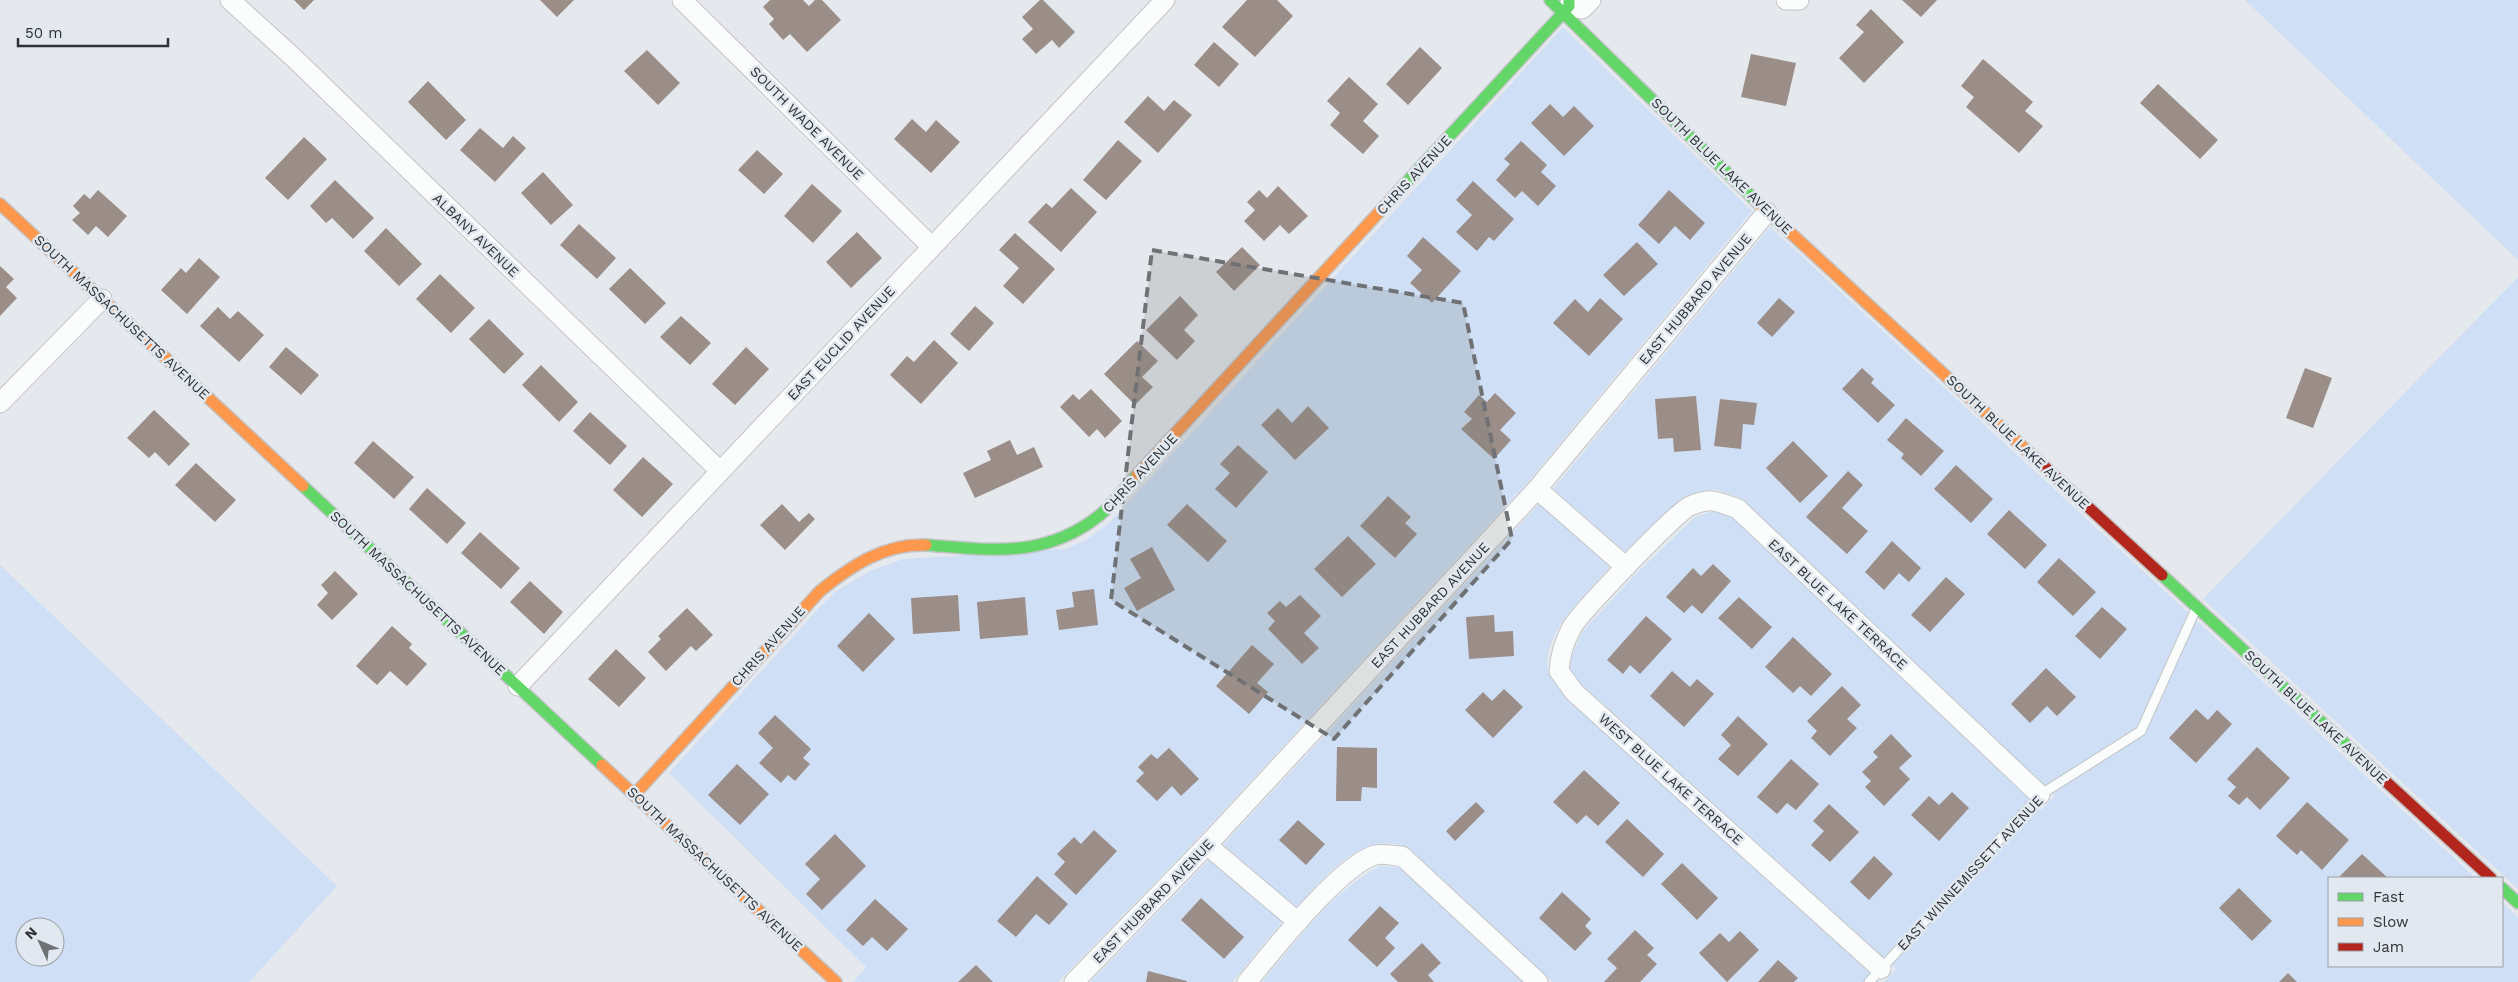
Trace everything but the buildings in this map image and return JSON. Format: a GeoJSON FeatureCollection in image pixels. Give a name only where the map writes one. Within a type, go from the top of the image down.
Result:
{"type":"FeatureCollection","features":[{"type":"Feature","properties":{"kind":"street","name":"ALBANY AVENUE"},"geometry":{"type":"LineString","coordinates":[[230,0],[295,59],[720,471]]}},
{"type":"Feature","properties":{"kind":"street","name":"SOUTH WADE AVENUE"},"geometry":{"type":"LineString","coordinates":[[682,0],[932,247]]}},
{"type":"Feature","properties":{"kind":"street","name":"EAST EUCLID AVENUE"},"geometry":{"type":"LineString","coordinates":[[518,686],[1165,0]]}},
{"type":"Feature","properties":{"kind":"street","name":"SOUTH BLUE LAKE AVENUE"},"geometry":{"type":"LineString","coordinates":[[1550,0],[1567,6],[1768,212],[2490,877]]}},
{"type":"Feature","properties":{"kind":"street"},"geometry":{"type":"LineString","coordinates":[[1567,6],[1582,9],[1590,0]]}},
{"type":"Feature","properties":{"kind":"street"},"geometry":{"type":"LineString","coordinates":[[1786,0],[1799,0]]}},
{"type":"Feature","properties":{"kind":"street","name":"CHRIS AVENUE"},"geometry":{"type":"LineString","coordinates":[[634,794],[809,601],[828,583],[856,565],[881,554],[914,546],[1006,552],[1032,548],[1081,530],[1101,514],[1567,6]]}},
{"type":"Feature","properties":{"kind":"street","name":"SOUTH MASSACHUSETTS AVENUE"},"geometry":{"type":"LineString","coordinates":[[0,204],[836,982]]}},
{"type":"Feature","properties":{"kind":"street","name":"EAST HUBBARD AVENUE"},"geometry":{"type":"LineString","coordinates":[[1074,982],[1207,845],[1537,489],[1768,212]]}},
{"type":"Feature","properties":{"kind":"street"},"geometry":{"type":"LineString","coordinates":[[0,404],[102,299]]}},
{"type":"Feature","properties":{"kind":"street"},"geometry":{"type":"LineString","coordinates":[[1537,489],[1626,567]]}},
{"type":"Feature","properties":{"kind":"street","name":"EAST BLUE LAKE TERRACE"},"geometry":{"type":"LineString","coordinates":[[1626,567],[1688,507],[1712,499],[1738,509],[2040,795]]}},
{"type":"Feature","properties":{"kind":"street","name":"WEST BLUE LAKE TERRACE"},"geometry":{"type":"LineString","coordinates":[[1626,567],[1573,625],[1561,651],[1559,671],[1574,692],[1875,975]]}},
{"type":"Feature","properties":{"kind":"street"},"geometry":{"type":"LineString","coordinates":[[1207,845],[1298,922]]}},
{"type":"Feature","properties":{"kind":"street"},"geometry":{"type":"LineString","coordinates":[[1247,982],[1298,922],[1351,868],[1376,855],[1402,856],[1538,982]]}},
{"type":"Feature","properties":{"kind":"street"},"geometry":{"type":"LineString","coordinates":[[2503,889],[2518,903]]}},
{"type":"Feature","properties":{"kind":"lane","name":"EAST WINNEMISSETT AVENUE"},"geometry":{"type":"LineString","coordinates":[[1875,975],[2040,795],[2141,731],[2197,607]]}},
{"type":"Feature","properties":{"kind":"highlighted area"},"geometry":{"type":"Polygon","coordinates":[[[1152,250],[1463,303],[1512,539],[1334,739],[1111,600],[1152,250]]]}},
{"type":"Feature","properties":{"kind":"shaded area"},"geometry":{"type":"Polygon","coordinates":[[[2245,0],[2518,0],[2518,260],[2245,0]]]}},
{"type":"Feature","properties":{"kind":"shaded area"},"geometry":{"type":"Polygon","coordinates":[[[1563,27],[1752,211],[1529,481],[1199,837],[1058,982],[853,982],[866,967],[669,773],[817,610],[835,592],[870,571],[903,559],[1065,549],[1086,540],[1109,523],[1563,27]]]}},
{"type":"Feature","properties":{"kind":"shaded area"},"geometry":{"type":"Polygon","coordinates":[[[1770,227],[2475,877],[2328,877],[2328,967],[2503,967],[2503,903],[2518,917],[2518,982],[1884,982],[1896,969],[1582,685],[1570,669],[1572,655],[1582,632],[1634,576],[1695,517],[1713,511],[1733,518],[2041,810],[2055,796],[1740,498],[1714,489],[1683,497],[1625,552],[1553,489],[1770,227]]]}},
{"type":"Feature","properties":{"kind":"shaded area"},"geometry":{"type":"Polygon","coordinates":[[[2518,277],[2518,889],[2203,599],[2518,277]]]}},
{"type":"Feature","properties":{"kind":"shaded area"},"geometry":{"type":"Polygon","coordinates":[[[1539,504],[1610,567],[1568,614],[1552,642],[1548,656],[1548,670],[1556,686],[1567,699],[1880,982],[1553,982],[1409,848],[1392,844],[1376,845],[1361,850],[1333,870],[1296,907],[1223,845],[1539,504]]]}},
{"type":"Feature","properties":{"kind":"shaded area"},"geometry":{"type":"Polygon","coordinates":[[[0,565],[337,886],[249,982],[0,982],[0,565]]]}},
{"type":"Feature","properties":{"kind":"shaded area"},"geometry":{"type":"Polygon","coordinates":[[[1209,860],[1282,922],[1232,982],[1090,982],[1209,860]]]}},
{"type":"Feature","properties":{"kind":"shaded area"},"geometry":{"type":"Polygon","coordinates":[[[1380,866],[1399,867],[1523,982],[1262,982],[1331,903],[1363,876],[1380,866]]]}},
{"type":"Feature","properties":{"kind":"traffic: fast"},"geometry":{"type":"LineString","coordinates":[[1550,0],[1757,202]]}},
{"type":"Feature","properties":{"kind":"traffic: fast"},"geometry":{"type":"LineString","coordinates":[[1405,184],[1563,13],[1569,6],[1569,0]]}},
{"type":"Feature","properties":{"kind":"traffic: fast"},"geometry":{"type":"LineString","coordinates":[[926,545],[995,549],[1038,545],[1059,539],[1100,515],[1137,475]]}},
{"type":"Feature","properties":{"kind":"traffic: fast"},"geometry":{"type":"LineString","coordinates":[[303,486],[602,765]]}},
{"type":"Feature","properties":{"kind":"traffic: fast"},"geometry":{"type":"LineString","coordinates":[[2162,575],[2381,777]]}},
{"type":"Feature","properties":{"kind":"traffic: fast"},"geometry":{"type":"LineString","coordinates":[[2503,889],[2518,903]]}},
{"type":"Feature","properties":{"kind":"traffic: slow"},"geometry":{"type":"LineString","coordinates":[[1137,475],[1405,184]]}},
{"type":"Feature","properties":{"kind":"traffic: slow"},"geometry":{"type":"LineString","coordinates":[[1757,202],[2036,459]]}},
{"type":"Feature","properties":{"kind":"traffic: slow"},"geometry":{"type":"LineString","coordinates":[[0,204],[303,486]]}},
{"type":"Feature","properties":{"kind":"traffic: slow"},"geometry":{"type":"LineString","coordinates":[[635,794],[820,591],[844,573],[869,558],[896,548],[926,545]]}},
{"type":"Feature","properties":{"kind":"traffic: slow"},"geometry":{"type":"LineString","coordinates":[[602,765],[836,982]]}},
{"type":"Feature","properties":{"kind":"traffic: jam"},"geometry":{"type":"LineString","coordinates":[[2036,459],[2162,575]]}},
{"type":"Feature","properties":{"kind":"traffic: jam"},"geometry":{"type":"LineString","coordinates":[[2381,777],[2490,877]]}}]}
